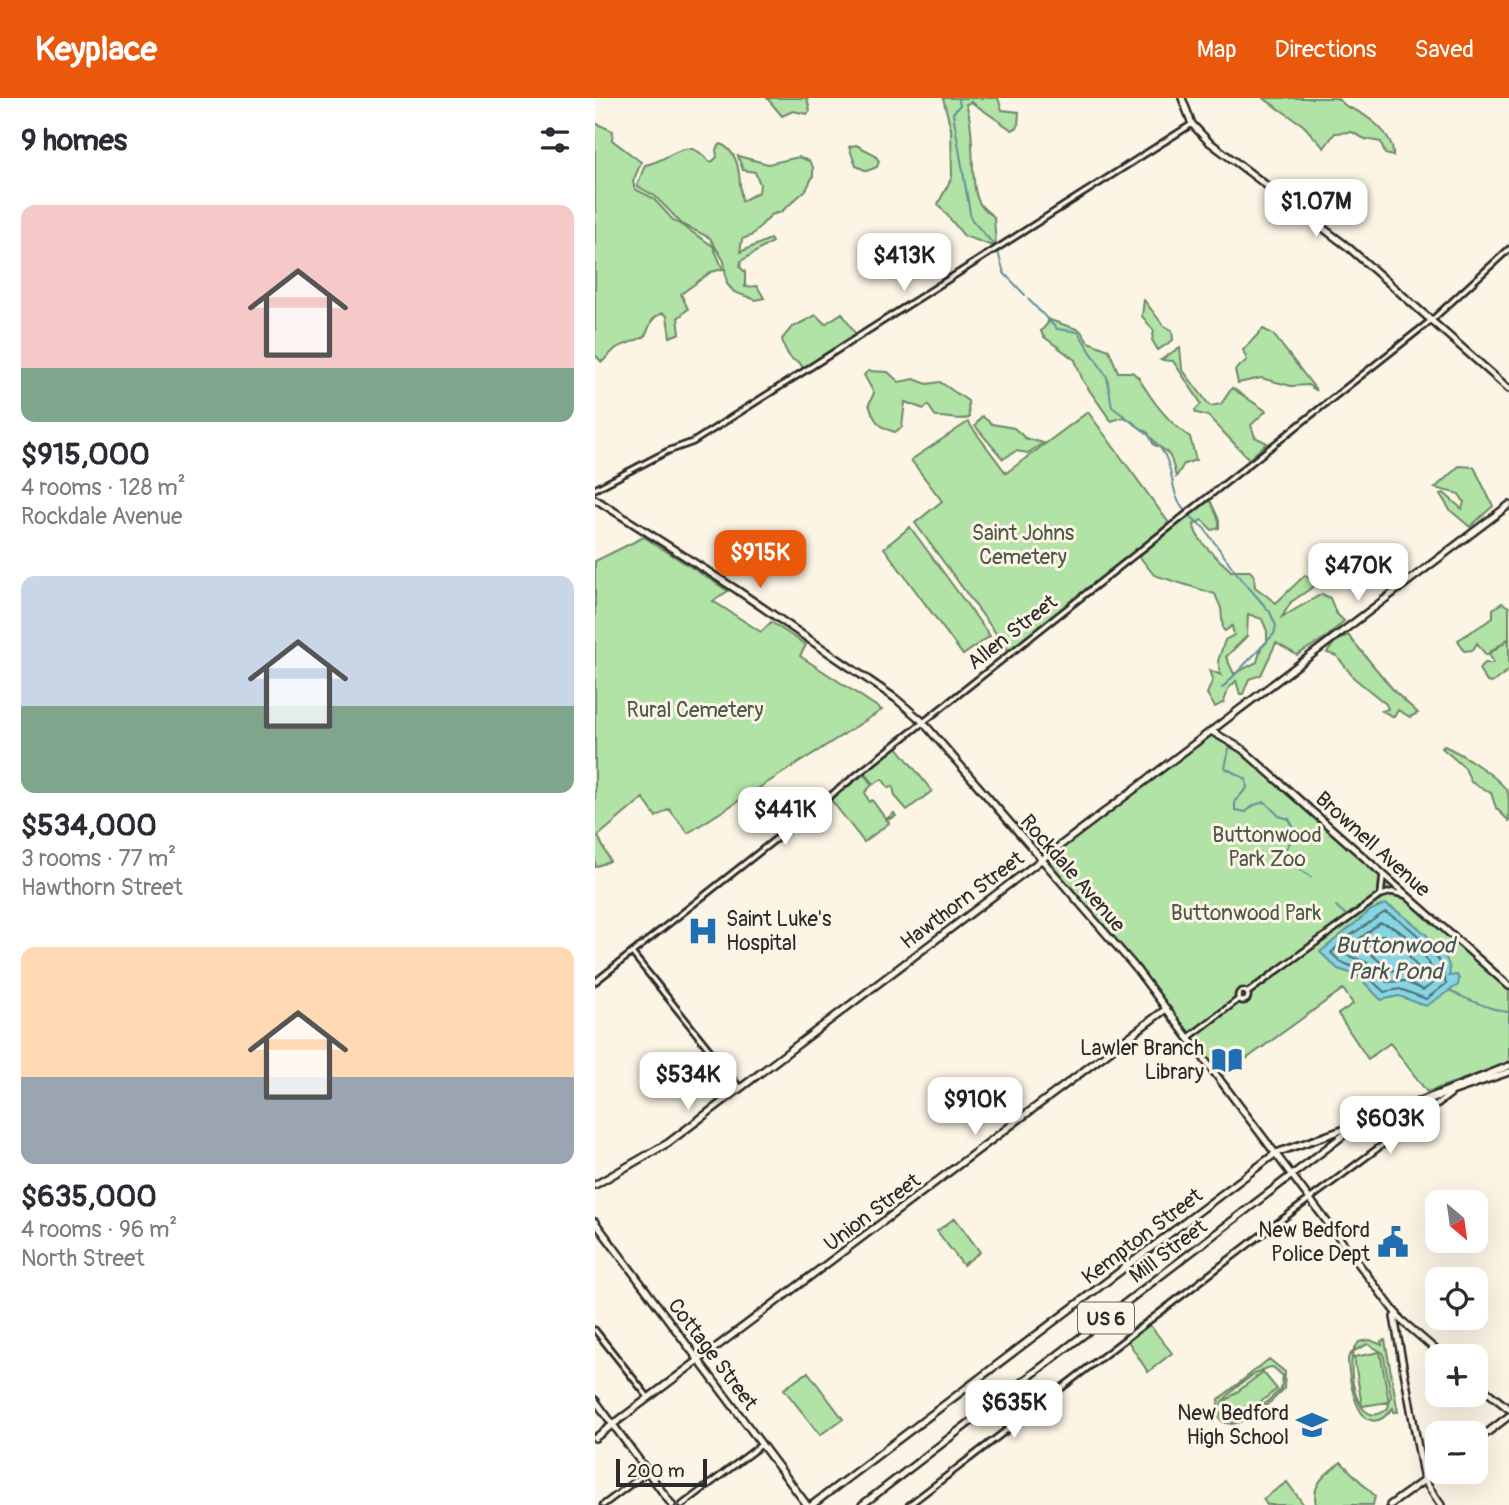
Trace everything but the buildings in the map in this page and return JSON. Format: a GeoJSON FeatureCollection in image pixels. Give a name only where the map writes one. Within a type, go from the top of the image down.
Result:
{"type":"FeatureCollection","features":[{"type":"Feature","properties":{"kind":"main road"},"geometry":{"type":"LineString","coordinates":[[1182,98],[1192,124],[1210,143],[1344,244],[1509,389]]}},
{"type":"Feature","properties":{"kind":"main road","name":"Rockdale Avenue"},"geometry":{"type":"LineString","coordinates":[[595,499],[737,590],[895,698],[924,723],[1129,960],[1397,1314],[1429,1344]]}},
{"type":"Feature","properties":{"kind":"main road","name":"Hawthorn Street"},"geometry":{"type":"LineString","coordinates":[[595,1185],[668,1143],[1509,505]]}},
{"type":"Feature","properties":{"kind":"main road"},"geometry":{"type":"LineString","coordinates":[[1223,722],[1223,737]]}},
{"type":"Feature","properties":{"kind":"main road","name":"Brownell Avenue"},"geometry":{"type":"LineString","coordinates":[[1211,731],[1242,749],[1509,986]]}},
{"type":"Feature","properties":{"kind":"main road","name":"Union Street"},"geometry":{"type":"LineString","coordinates":[[595,1438],[1166,1009]]}},
{"type":"Feature","properties":{"kind":"main road","name":"Kempton Street"},"geometry":{"type":"LineString","coordinates":[[813,1505],[1274,1154],[1509,1066]]}},
{"type":"Feature","properties":{"kind":"main road","name":"Kempton Street"},"geometry":{"type":"LineString","coordinates":[[1440,1094],[1455,1092],[1509,1072]]}},
{"type":"Feature","properties":{"kind":"main road","name":"Mill Street"},"geometry":{"type":"LineString","coordinates":[[862,1505],[1358,1124]]}},
{"type":"Feature","properties":{"kind":"main road","name":"Cottage Street"},"geometry":{"type":"LineString","coordinates":[[595,1222],[807,1505]]}},
{"type":"Feature","properties":{"kind":"main road"},"geometry":{"type":"LineString","coordinates":[[1397,1314],[1394,1317],[1424,1480],[1441,1505]]}},
{"type":"Feature","properties":{"kind":"main road"},"geometry":{"type":"LineString","coordinates":[[1399,1337],[1408,1327]]}},
{"type":"Feature","properties":{"kind":"main road"},"geometry":{"type":"LineString","coordinates":[[1488,1392],[1509,1409]]}},
{"type":"Feature","properties":{"kind":"main road"},"geometry":{"type":"LineString","coordinates":[[595,1400],[672,1505]]}},
{"type":"Feature","properties":{"kind":"main road"},"geometry":{"type":"LineString","coordinates":[[1488,1432],[1509,1416]]}},
{"type":"Feature","properties":{"kind":"main road"},"geometry":{"type":"LineString","coordinates":[[1390,1505],[1424,1480]]}},
{"type":"Feature","properties":{"kind":"street"},"geometry":{"type":"LineString","coordinates":[[595,489],[668,451],[690,443],[1192,124]]}},
{"type":"Feature","properties":{"kind":"street","name":"Allen Street"},"geometry":{"type":"LineString","coordinates":[[595,982],[1431,320],[1509,249]]}},
{"type":"Feature","properties":{"kind":"street"},"geometry":{"type":"LineString","coordinates":[[1381,895],[1383,874]]}},
{"type":"Feature","properties":{"kind":"street"},"geometry":{"type":"LineString","coordinates":[[1188,1038],[1239,999],[1246,1000],[1247,993],[1381,895],[1392,892],[1407,895]]}},
{"type":"Feature","properties":{"kind":"street"},"geometry":{"type":"LineString","coordinates":[[632,953],[741,1088]]}},
{"type":"Feature","properties":{"kind":"street"},"geometry":{"type":"LineString","coordinates":[[909,1505],[1309,1199],[1455,1092]]}},
{"type":"Feature","properties":{"kind":"street"},"geometry":{"type":"LineString","coordinates":[[595,1330],[649,1398]]}},
{"type":"Feature","properties":{"kind":"street"},"geometry":{"type":"LineString","coordinates":[[681,1505],[761,1445]]}},
{"type":"Feature","properties":{"kind":"street"},"geometry":{"type":"LineString","coordinates":[[603,1505],[648,1470]]}},
{"type":"Feature","properties":{"kind":"green space"},"geometry":{"type":"Polygon","coordinates":[[[767,98],[807,98],[810,111],[807,114],[793,111],[782,116],[767,98]]]}},
{"type":"Feature","properties":{"kind":"green space"},"geometry":{"type":"Polygon","coordinates":[[[943,98],[998,98],[1002,110],[1019,112],[1018,127],[1012,130],[971,102],[966,104],[971,128],[976,194],[982,207],[994,217],[996,247],[964,236],[938,204],[952,177],[951,129],[943,98]]]}},
{"type":"Feature","properties":{"kind":"green space"},"geometry":{"type":"Polygon","coordinates":[[[1263,98],[1335,98],[1378,126],[1389,140],[1393,156],[1385,154],[1381,142],[1365,139],[1352,132],[1335,133],[1324,148],[1303,125],[1263,98]]]}},
{"type":"Feature","properties":{"kind":"green space"},"geometry":{"type":"Polygon","coordinates":[[[595,123],[613,131],[612,140],[641,162],[633,182],[635,189],[653,198],[672,219],[713,246],[723,269],[711,272],[681,294],[688,309],[678,318],[680,333],[670,337],[667,316],[663,313],[653,320],[644,337],[616,348],[602,362],[595,355],[595,123]]]}},
{"type":"Feature","properties":{"kind":"green space"},"geometry":{"type":"Polygon","coordinates":[[[721,144],[736,161],[742,201],[759,192],[760,184],[755,172],[743,170],[738,156],[768,164],[799,157],[809,161],[813,167],[813,176],[806,190],[781,212],[771,215],[751,236],[742,239],[740,252],[770,239],[772,242],[741,261],[740,267],[745,272],[745,287],[757,286],[764,298],[756,300],[734,292],[727,284],[724,261],[710,238],[682,224],[655,196],[637,186],[645,165],[686,149],[693,149],[709,162],[713,161],[717,157],[716,149],[721,144]]]}},
{"type":"Feature","properties":{"kind":"green space"},"geometry":{"type":"Polygon","coordinates":[[[856,145],[874,154],[879,161],[877,167],[867,171],[856,166],[849,147],[856,145]]]}},
{"type":"Feature","properties":{"kind":"green space"},"geometry":{"type":"Polygon","coordinates":[[[1144,300],[1163,325],[1172,330],[1173,340],[1158,350],[1152,340],[1154,331],[1142,316],[1144,300]]]}},
{"type":"Feature","properties":{"kind":"green space"},"geometry":{"type":"Polygon","coordinates":[[[842,313],[856,335],[803,368],[790,357],[782,339],[791,328],[816,315],[825,324],[842,313]]]}},
{"type":"Feature","properties":{"kind":"green space"},"geometry":{"type":"Polygon","coordinates":[[[1047,319],[1080,330],[1088,342],[1109,350],[1118,372],[1132,372],[1138,377],[1161,410],[1190,437],[1196,460],[1184,464],[1176,477],[1170,456],[1154,445],[1148,433],[1124,417],[1111,421],[1083,381],[1075,360],[1043,336],[1041,331],[1048,323],[1047,319]]]}},
{"type":"Feature","properties":{"kind":"green space"},"geometry":{"type":"Polygon","coordinates":[[[1263,329],[1273,334],[1317,391],[1308,385],[1291,386],[1261,378],[1238,383],[1235,370],[1247,360],[1243,350],[1263,329]]]}},
{"type":"Feature","properties":{"kind":"green space"},"geometry":{"type":"Polygon","coordinates":[[[1180,347],[1182,369],[1210,406],[1221,404],[1232,388],[1266,411],[1251,425],[1255,437],[1267,443],[1249,459],[1208,416],[1196,413],[1195,410],[1201,404],[1199,400],[1173,361],[1161,360],[1180,347]]]}},
{"type":"Feature","properties":{"kind":"green space"},"geometry":{"type":"Polygon","coordinates":[[[868,371],[888,372],[899,382],[914,379],[927,384],[940,382],[968,401],[969,418],[936,417],[928,405],[924,409],[905,402],[902,427],[895,432],[889,430],[877,422],[869,404],[874,393],[864,375],[868,371]]]}},
{"type":"Feature","properties":{"kind":"green space","name":"Saint Johns Cemetery"},"geometry":{"type":"Polygon","coordinates":[[[1088,412],[1169,523],[1009,651],[915,523],[942,501],[911,460],[968,422],[1006,473],[1088,412]]]}},
{"type":"Feature","properties":{"kind":"green space"},"geometry":{"type":"Polygon","coordinates":[[[982,416],[992,424],[1014,428],[1025,438],[1043,443],[1028,453],[1016,451],[1003,459],[975,426],[982,416]]]}},
{"type":"Feature","properties":{"kind":"green space"},"geometry":{"type":"Polygon","coordinates":[[[1459,466],[1474,467],[1493,506],[1470,527],[1450,510],[1440,494],[1444,493],[1462,509],[1464,502],[1459,494],[1435,488],[1459,466]]]}},
{"type":"Feature","properties":{"kind":"green space"},"geometry":{"type":"Polygon","coordinates":[[[1210,500],[1219,520],[1219,528],[1212,530],[1202,520],[1194,524],[1195,530],[1208,549],[1231,571],[1250,571],[1254,576],[1255,587],[1276,603],[1305,575],[1316,585],[1291,602],[1282,617],[1322,594],[1330,598],[1336,613],[1344,621],[1328,636],[1297,655],[1276,643],[1261,675],[1249,679],[1243,694],[1240,694],[1236,681],[1228,689],[1224,702],[1215,707],[1207,694],[1213,679],[1210,670],[1221,675],[1218,661],[1225,640],[1234,635],[1232,626],[1225,631],[1223,629],[1221,608],[1215,594],[1154,575],[1139,556],[1210,500]],[[1248,614],[1247,636],[1226,657],[1234,674],[1257,662],[1261,648],[1267,642],[1267,631],[1262,619],[1248,614]]]}},
{"type":"Feature","properties":{"kind":"green space"},"geometry":{"type":"Polygon","coordinates":[[[910,527],[990,636],[963,655],[884,548],[910,527]]]}},
{"type":"Feature","properties":{"kind":"green space","name":"Rural Cemetery"},"geometry":{"type":"Polygon","coordinates":[[[644,537],[728,591],[713,601],[761,632],[771,622],[806,645],[800,656],[882,710],[688,833],[669,809],[656,817],[643,798],[598,836],[610,861],[595,867],[595,561],[644,537]]]}},
{"type":"Feature","properties":{"kind":"green space"},"geometry":{"type":"Polygon","coordinates":[[[1502,603],[1509,607],[1509,638],[1486,655],[1477,643],[1473,650],[1464,651],[1458,640],[1493,618],[1493,609],[1502,603]]]}},
{"type":"Feature","properties":{"kind":"green space"},"geometry":{"type":"Polygon","coordinates":[[[1348,635],[1395,692],[1418,713],[1410,717],[1398,710],[1394,717],[1382,711],[1388,709],[1386,704],[1354,678],[1337,656],[1327,653],[1334,643],[1348,635]]]}},
{"type":"Feature","properties":{"kind":"green space"},"geometry":{"type":"Polygon","coordinates":[[[1509,639],[1509,670],[1492,683],[1487,682],[1479,669],[1485,663],[1494,663],[1489,654],[1509,639]]]}},
{"type":"Feature","properties":{"kind":"green space","name":"Buttonwood Park"},"geometry":{"type":"Polygon","coordinates":[[[1210,735],[1245,755],[1509,989],[1509,1063],[1427,1092],[1390,1043],[1368,1059],[1338,1014],[1353,1004],[1343,989],[1221,1077],[1133,961],[1046,860],[1210,735]]]}},
{"type":"Feature","properties":{"kind":"green space"},"geometry":{"type":"Polygon","coordinates":[[[1444,746],[1479,767],[1504,787],[1508,793],[1509,821],[1496,808],[1491,793],[1471,782],[1465,768],[1442,748],[1444,746]]]}},
{"type":"Feature","properties":{"kind":"green space"},"geometry":{"type":"Polygon","coordinates":[[[897,747],[932,791],[907,810],[895,796],[893,786],[889,788],[882,779],[874,784],[865,773],[897,747]]]}},
{"type":"Feature","properties":{"kind":"green space"},"geometry":{"type":"Polygon","coordinates":[[[864,774],[872,785],[865,792],[869,802],[872,800],[886,819],[894,813],[896,816],[887,820],[889,823],[864,842],[831,800],[864,774]]]}},
{"type":"Feature","properties":{"kind":"green space"},"geometry":{"type":"Polygon","coordinates":[[[955,1218],[980,1252],[963,1265],[937,1231],[955,1218]]]}},
{"type":"Feature","properties":{"kind":"green space"},"geometry":{"type":"Polygon","coordinates":[[[1145,1319],[1172,1353],[1148,1372],[1124,1335],[1145,1319]]]}},
{"type":"Feature","properties":{"kind":"green space"},"geometry":{"type":"Polygon","coordinates":[[[1370,1340],[1382,1345],[1381,1341],[1385,1340],[1398,1412],[1394,1412],[1393,1408],[1382,1419],[1372,1421],[1364,1416],[1358,1407],[1350,1381],[1348,1358],[1359,1342],[1370,1340]],[[1368,1344],[1354,1351],[1352,1359],[1356,1396],[1368,1413],[1377,1414],[1388,1408],[1391,1396],[1383,1353],[1368,1344]]]}},
{"type":"Feature","properties":{"kind":"green space"},"geometry":{"type":"Polygon","coordinates":[[[1380,1352],[1389,1402],[1362,1406],[1354,1357],[1380,1352]]]}},
{"type":"Feature","properties":{"kind":"green space"},"geometry":{"type":"Polygon","coordinates":[[[1269,1359],[1285,1372],[1284,1389],[1250,1418],[1231,1424],[1222,1421],[1216,1413],[1219,1399],[1269,1359]],[[1273,1367],[1259,1372],[1233,1391],[1219,1411],[1225,1419],[1240,1420],[1281,1389],[1283,1376],[1273,1367]]]}},
{"type":"Feature","properties":{"kind":"green space"},"geometry":{"type":"Polygon","coordinates":[[[808,1372],[843,1419],[820,1435],[784,1389],[808,1372]]]}},
{"type":"Feature","properties":{"kind":"green space"},"geometry":{"type":"Polygon","coordinates":[[[1263,1372],[1277,1389],[1237,1420],[1224,1402],[1263,1372]]]}},
{"type":"Feature","properties":{"kind":"green space"},"geometry":{"type":"Polygon","coordinates":[[[1341,1462],[1375,1496],[1373,1505],[1316,1505],[1318,1485],[1325,1475],[1341,1462]]]}},
{"type":"Feature","properties":{"kind":"green space"},"geometry":{"type":"Polygon","coordinates":[[[1287,1482],[1304,1505],[1267,1505],[1263,1499],[1287,1482]]]}},
{"type":"Feature","properties":{"kind":"water","name":"Buttonwood Park Pond"},"geometry":{"type":"Polygon","coordinates":[[[1385,904],[1427,935],[1445,957],[1449,976],[1457,975],[1459,979],[1458,985],[1426,1006],[1399,996],[1381,1000],[1357,975],[1338,969],[1320,952],[1371,910],[1385,904]]]}},
{"type":"Feature","properties":{"kind":"waterway"},"geometry":{"type":"LineString","coordinates":[[958,98],[960,105],[953,113],[971,219],[995,246]]}},
{"type":"Feature","properties":{"kind":"waterway"},"geometry":{"type":"LineString","coordinates":[[998,252],[1004,273],[1025,295]]}},
{"type":"Feature","properties":{"kind":"waterway"},"geometry":{"type":"LineString","coordinates":[[1028,299],[1057,329],[1078,332],[1107,377],[1112,407],[1143,430],[1163,452],[1178,500],[1185,511]]}},
{"type":"Feature","properties":{"kind":"waterway"},"geometry":{"type":"LineString","coordinates":[[1190,516],[1204,528],[1238,575],[1270,612],[1276,626],[1274,634],[1222,688]]}},
{"type":"Feature","properties":{"kind":"waterway"},"geometry":{"type":"LineString","coordinates":[[1229,749],[1225,768],[1246,779],[1247,788],[1235,801],[1235,810],[1246,812],[1254,805],[1265,802],[1279,816],[1289,819],[1297,834],[1283,852],[1288,861],[1311,877]]}},
{"type":"Feature","properties":{"kind":"waterway"},"geometry":{"type":"LineString","coordinates":[[1336,906],[1346,915]]}},
{"type":"Feature","properties":{"kind":"waterway"},"geometry":{"type":"LineString","coordinates":[[1449,990],[1479,1004],[1509,1012]]}},
{"type":"Feature","properties":{"kind":"waterway"},"geometry":{"type":"LineString","coordinates":[[1509,1022],[1509,1033]]}},
{"type":"Feature","properties":{"kind":"place","name":"Saint Luke's Hospital"},"geometry":{"type":"Point","coordinates":[703,931]}},
{"type":"Feature","properties":{"kind":"place","name":"Lawler Branch Library"},"geometry":{"type":"Point","coordinates":[1227,1060]}},
{"type":"Feature","properties":{"kind":"place","name":"New Bedford Police Dept"},"geometry":{"type":"Point","coordinates":[1393,1242]}},
{"type":"Feature","properties":{"kind":"place","name":"New Bedford High School"},"geometry":{"type":"Point","coordinates":[1312,1425]}},
{"type":"Feature","properties":{"kind":"park label","name":"Buttonwood Park Zoo"},"geometry":{"type":"Point","coordinates":[1267,847]}}]}
